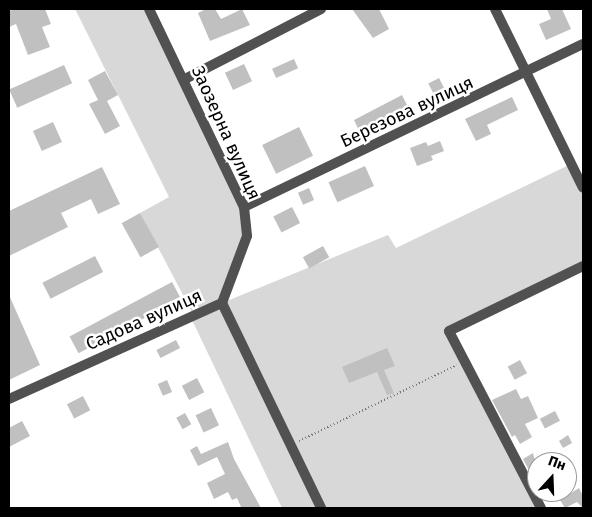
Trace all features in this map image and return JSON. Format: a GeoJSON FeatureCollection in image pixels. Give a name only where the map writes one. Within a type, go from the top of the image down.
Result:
{"type":"FeatureCollection","features":[{"type":"Feature","properties":{"kind":"street","name":"Заозерна вулиця"},"geometry":{"type":"LineString","coordinates":[[149,9],[185,79],[244,207],[247,236],[236,273],[222,303]]}},
{"type":"Feature","properties":{"kind":"street"},"geometry":{"type":"LineString","coordinates":[[185,79],[321,9]]}},
{"type":"Feature","properties":{"kind":"street"},"geometry":{"type":"LineString","coordinates":[[495,9],[525,74],[583,188]]}},
{"type":"Feature","properties":{"kind":"street","name":"Березова вулиця"},"geometry":{"type":"LineString","coordinates":[[244,207],[525,74],[583,44]]}},
{"type":"Feature","properties":{"kind":"street"},"geometry":{"type":"LineString","coordinates":[[541,508],[449,331],[583,266]]}},
{"type":"Feature","properties":{"kind":"street","name":"Садова вулиця"},"geometry":{"type":"LineString","coordinates":[[9,399],[222,303],[321,508]]}},
{"type":"Feature","properties":{"kind":"path"},"geometry":{"type":"LineString","coordinates":[[290,445],[464,361]]}},
{"type":"Feature","properties":{"kind":"shaded area"},"geometry":{"type":"Polygon","coordinates":[[[75,9],[149,9],[244,207],[247,236],[222,303],[388,235],[396,248],[571,164],[583,188],[583,264],[449,331],[527,490],[527,502],[533,502],[536,508],[282,508],[192,320],[194,316],[140,213],[169,197],[75,9]]]}},
{"type":"Feature","properties":{"kind":"building"},"geometry":{"type":"Polygon","coordinates":[[[15,9],[45,9],[51,24],[42,27],[50,47],[28,55],[16,24],[9,27],[9,11],[15,9]]]}},
{"type":"Feature","properties":{"kind":"building"},"geometry":{"type":"Polygon","coordinates":[[[206,9],[215,9],[221,19],[242,9],[250,25],[210,41],[198,13],[206,9]]]}},
{"type":"Feature","properties":{"kind":"building"},"geometry":{"type":"Polygon","coordinates":[[[352,9],[379,9],[389,29],[373,38],[352,9]]]}},
{"type":"Feature","properties":{"kind":"building"},"geometry":{"type":"Polygon","coordinates":[[[547,9],[562,9],[571,29],[546,40],[539,24],[551,19],[547,9]]]}},
{"type":"Feature","properties":{"kind":"building"},"geometry":{"type":"Polygon","coordinates":[[[294,59],[298,68],[276,78],[272,69],[294,59]]]}},
{"type":"Feature","properties":{"kind":"building"},"geometry":{"type":"Polygon","coordinates":[[[244,64],[252,81],[233,90],[225,73],[244,64]]]}},
{"type":"Feature","properties":{"kind":"building"},"geometry":{"type":"Polygon","coordinates":[[[64,65],[72,83],[17,108],[9,89],[64,65]]]}},
{"type":"Feature","properties":{"kind":"building"},"geometry":{"type":"Polygon","coordinates":[[[105,71],[118,95],[107,101],[120,126],[105,134],[89,104],[98,100],[88,80],[105,71]]]}},
{"type":"Feature","properties":{"kind":"building"},"geometry":{"type":"Polygon","coordinates":[[[439,78],[446,92],[436,98],[428,83],[439,78]]]}},
{"type":"Feature","properties":{"kind":"building"},"geometry":{"type":"Polygon","coordinates":[[[402,95],[409,109],[362,137],[354,120],[402,95]]]}},
{"type":"Feature","properties":{"kind":"building"},"geometry":{"type":"Polygon","coordinates":[[[512,97],[518,110],[487,125],[491,134],[476,141],[465,119],[512,97]]]}},
{"type":"Feature","properties":{"kind":"building"},"geometry":{"type":"Polygon","coordinates":[[[53,122],[62,142],[42,151],[33,131],[53,122]]]}},
{"type":"Feature","properties":{"kind":"building"},"geometry":{"type":"Polygon","coordinates":[[[299,127],[313,156],[276,174],[262,145],[299,127]]]}},
{"type":"Feature","properties":{"kind":"building"},"geometry":{"type":"Polygon","coordinates":[[[440,141],[444,151],[431,156],[433,160],[417,166],[410,148],[426,142],[428,146],[440,141]]]}},
{"type":"Feature","properties":{"kind":"building"},"geometry":{"type":"Polygon","coordinates":[[[365,166],[374,186],[337,202],[328,182],[365,166]]]}},
{"type":"Feature","properties":{"kind":"building"},"geometry":{"type":"Polygon","coordinates":[[[102,167],[120,204],[98,214],[91,199],[61,213],[68,227],[9,256],[9,211],[102,167]]]}},
{"type":"Feature","properties":{"kind":"building"},"geometry":{"type":"Polygon","coordinates":[[[309,188],[314,200],[303,205],[298,193],[309,188]]]}},
{"type":"Feature","properties":{"kind":"building"},"geometry":{"type":"Polygon","coordinates":[[[292,207],[300,223],[281,233],[273,217],[292,207]]]}},
{"type":"Feature","properties":{"kind":"building"},"geometry":{"type":"Polygon","coordinates":[[[140,213],[159,247],[141,257],[122,223],[140,213]]]}},
{"type":"Feature","properties":{"kind":"building"},"geometry":{"type":"Polygon","coordinates":[[[323,246],[329,257],[309,269],[303,257],[323,246]]]}},
{"type":"Feature","properties":{"kind":"building"},"geometry":{"type":"Polygon","coordinates":[[[95,256],[103,272],[51,299],[42,283],[95,256]]]}},
{"type":"Feature","properties":{"kind":"building"},"geometry":{"type":"Polygon","coordinates":[[[172,282],[181,299],[78,353],[70,336],[172,282]]]}},
{"type":"Feature","properties":{"kind":"building"},"geometry":{"type":"Polygon","coordinates":[[[9,295],[40,365],[9,380],[9,295]]]}},
{"type":"Feature","properties":{"kind":"building"},"geometry":{"type":"Polygon","coordinates":[[[176,340],[180,348],[160,358],[156,350],[176,340]]]}},
{"type":"Feature","properties":{"kind":"building"},"geometry":{"type":"Polygon","coordinates":[[[387,348],[395,366],[384,370],[394,393],[387,395],[377,372],[349,383],[342,367],[387,348]]]}},
{"type":"Feature","properties":{"kind":"building"},"geometry":{"type":"Polygon","coordinates":[[[520,360],[527,373],[515,380],[508,367],[520,360]]]}},
{"type":"Feature","properties":{"kind":"building"},"geometry":{"type":"Polygon","coordinates":[[[197,378],[204,392],[189,400],[182,386],[197,378]]]}},
{"type":"Feature","properties":{"kind":"building"},"geometry":{"type":"Polygon","coordinates":[[[167,380],[172,392],[163,396],[158,384],[167,380]]]}},
{"type":"Feature","properties":{"kind":"building"},"geometry":{"type":"Polygon","coordinates":[[[516,389],[521,399],[528,396],[538,418],[525,424],[532,437],[520,444],[515,435],[512,437],[492,400],[516,389]]]}},
{"type":"Feature","properties":{"kind":"building"},"geometry":{"type":"Polygon","coordinates":[[[83,396],[90,410],[74,418],[67,404],[83,396]]]}},
{"type":"Feature","properties":{"kind":"building"},"geometry":{"type":"Polygon","coordinates":[[[211,408],[219,425],[204,432],[196,415],[211,408]]]}},
{"type":"Feature","properties":{"kind":"building"},"geometry":{"type":"Polygon","coordinates":[[[555,411],[560,421],[545,429],[540,419],[555,411]]]}},
{"type":"Feature","properties":{"kind":"building"},"geometry":{"type":"Polygon","coordinates":[[[185,413],[191,424],[183,429],[176,418],[185,413]]]}},
{"type":"Feature","properties":{"kind":"building"},"geometry":{"type":"Polygon","coordinates":[[[22,421],[30,436],[9,447],[9,428],[22,421]]]}},
{"type":"Feature","properties":{"kind":"building"},"geometry":{"type":"Polygon","coordinates":[[[568,435],[572,443],[563,448],[559,441],[568,435]]]}},
{"type":"Feature","properties":{"kind":"building"},"geometry":{"type":"Polygon","coordinates":[[[228,442],[234,459],[261,508],[237,508],[241,507],[237,498],[232,500],[228,492],[214,499],[207,483],[225,474],[217,457],[198,466],[190,450],[197,446],[201,454],[228,442]]]}},
{"type":"Feature","properties":{"kind":"building"},"geometry":{"type":"Polygon","coordinates":[[[527,457],[527,466],[523,459],[527,457]]]}},
{"type":"Feature","properties":{"kind":"building"},"geometry":{"type":"Polygon","coordinates":[[[579,488],[583,496],[583,508],[577,502],[577,489],[579,488]]]}},
{"type":"Feature","properties":{"kind":"building"},"geometry":{"type":"Polygon","coordinates":[[[561,502],[577,502],[565,508],[561,502]]]}}]}
